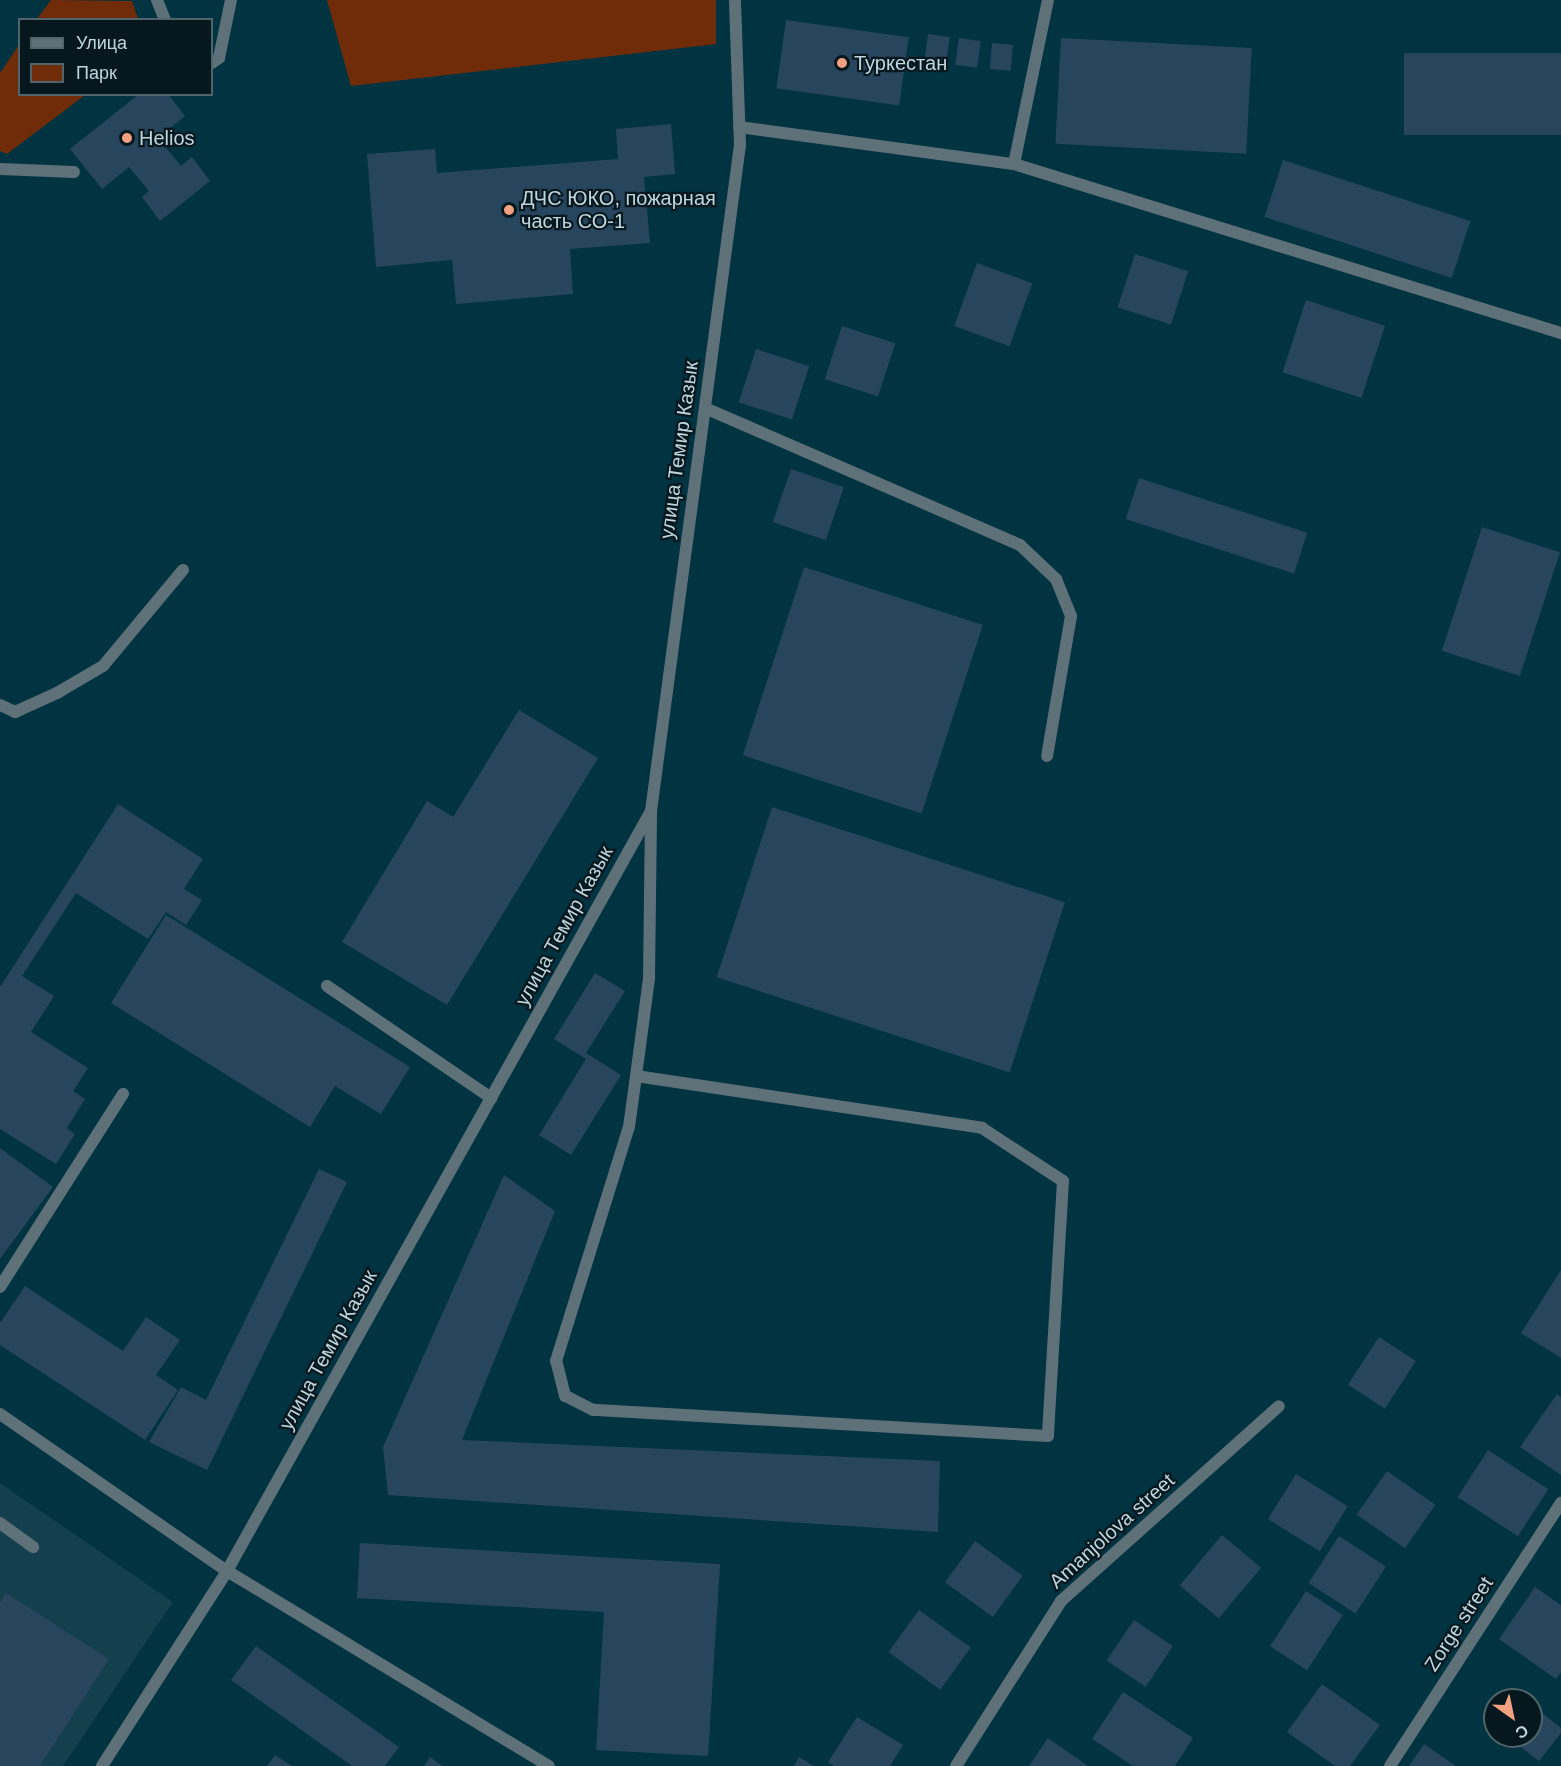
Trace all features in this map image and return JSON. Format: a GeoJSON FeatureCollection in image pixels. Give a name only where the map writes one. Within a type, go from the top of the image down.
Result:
{"type":"FeatureCollection","features":[{"type":"Feature","properties":{"kind":"street"},"geometry":{"type":"LineString","coordinates":[[157,0],[164,18]]}},
{"type":"Feature","properties":{"kind":"street"},"geometry":{"type":"LineString","coordinates":[[213,62],[219,58],[231,0]]}},
{"type":"Feature","properties":{"kind":"street","name":"улица Темир Казык"},"geometry":{"type":"LineString","coordinates":[[102,1766],[227,1571],[651,811],[740,145],[735,0]]}},
{"type":"Feature","properties":{"kind":"street"},"geometry":{"type":"LineString","coordinates":[[1014,164],[1048,0]]}},
{"type":"Feature","properties":{"kind":"street"},"geometry":{"type":"LineString","coordinates":[[739,127],[1014,164],[1561,333]]}},
{"type":"Feature","properties":{"kind":"street"},"geometry":{"type":"LineString","coordinates":[[0,169],[74,172]]}},
{"type":"Feature","properties":{"kind":"street"},"geometry":{"type":"LineString","coordinates":[[705,408],[1020,545],[1056,579],[1071,616],[1047,756]]}},
{"type":"Feature","properties":{"kind":"street"},"geometry":{"type":"LineString","coordinates":[[0,705],[15,712],[57,693],[102,666],[183,570]]}},
{"type":"Feature","properties":{"kind":"street"},"geometry":{"type":"LineString","coordinates":[[636,1076],[982,1128],[1063,1181],[1048,1436],[593,1410],[565,1396],[556,1361],[629,1127],[649,978],[651,811]]}},
{"type":"Feature","properties":{"kind":"street"},"geometry":{"type":"LineString","coordinates":[[327,986],[490,1098]]}},
{"type":"Feature","properties":{"kind":"street"},"geometry":{"type":"LineString","coordinates":[[0,1287],[123,1094]]}},
{"type":"Feature","properties":{"kind":"street","name":"Amanjolova street"},"geometry":{"type":"LineString","coordinates":[[956,1766],[1061,1601],[1279,1406]]}},
{"type":"Feature","properties":{"kind":"street"},"geometry":{"type":"LineString","coordinates":[[0,1414],[227,1571],[549,1766]]}},
{"type":"Feature","properties":{"kind":"street","name":"Zorge street"},"geometry":{"type":"LineString","coordinates":[[1390,1766],[1561,1503]]}},
{"type":"Feature","properties":{"kind":"street"},"geometry":{"type":"LineString","coordinates":[[0,1523],[33,1546]]}},
{"type":"Feature","properties":{"kind":"shaded area"},"geometry":{"type":"Polygon","coordinates":[[[0,1483],[173,1602],[63,1766],[0,1766],[0,1483]]]}},
{"type":"Feature","properties":{"kind":"green space"},"geometry":{"type":"Polygon","coordinates":[[[51,0],[132,1],[138,18],[38,18],[51,0]]]}},
{"type":"Feature","properties":{"kind":"green space"},"geometry":{"type":"Polygon","coordinates":[[[327,0],[716,0],[716,44],[351,86],[327,0]]]}},
{"type":"Feature","properties":{"kind":"green space"},"geometry":{"type":"Polygon","coordinates":[[[18,46],[18,96],[84,96],[7,154],[0,151],[0,73],[18,46]]]}},
{"type":"Feature","properties":{"kind":"building","name":"Туркестан"},"geometry":{"type":"Polygon","coordinates":[[[786,20],[909,37],[899,106],[776,88],[786,20]]]}},
{"type":"Feature","properties":{"kind":"building"},"geometry":{"type":"Polygon","coordinates":[[[928,34],[950,37],[946,64],[924,61],[928,34]]]}},
{"type":"Feature","properties":{"kind":"building"},"geometry":{"type":"Polygon","coordinates":[[[959,38],[981,41],[977,68],[955,65],[959,38]]]}},
{"type":"Feature","properties":{"kind":"building"},"geometry":{"type":"Polygon","coordinates":[[[1061,38],[1252,48],[1246,154],[1055,144],[1061,38]]]}},
{"type":"Feature","properties":{"kind":"building"},"geometry":{"type":"Polygon","coordinates":[[[992,43],[1013,45],[1011,71],[990,69],[992,43]]]}},
{"type":"Feature","properties":{"kind":"building"},"geometry":{"type":"Polygon","coordinates":[[[1404,53],[1561,53],[1561,135],[1404,135],[1404,53]]]}},
{"type":"Feature","properties":{"kind":"building"},"geometry":{"type":"Polygon","coordinates":[[[136,96],[170,96],[185,116],[158,138],[181,166],[192,157],[210,181],[160,221],[142,197],[149,191],[129,167],[102,189],[70,149],[136,96]]]}},
{"type":"Feature","properties":{"kind":"building","name":"ДЧС ЮКО, пожарная часть СО-1"},"geometry":{"type":"Polygon","coordinates":[[[671,124],[675,174],[644,177],[650,243],[570,249],[573,294],[456,304],[452,260],[376,267],[367,154],[435,149],[437,173],[618,159],[616,129],[671,124]]]}},
{"type":"Feature","properties":{"kind":"building"},"geometry":{"type":"Polygon","coordinates":[[[1283,160],[1470,221],[1452,278],[1264,217],[1283,160]]]}},
{"type":"Feature","properties":{"kind":"building"},"geometry":{"type":"Polygon","coordinates":[[[1135,254],[1188,271],[1171,325],[1118,307],[1135,254]]]}},
{"type":"Feature","properties":{"kind":"building"},"geometry":{"type":"Polygon","coordinates":[[[977,263],[1032,283],[1010,346],[954,326],[977,263]]]}},
{"type":"Feature","properties":{"kind":"building"},"geometry":{"type":"Polygon","coordinates":[[[1306,300],[1385,326],[1361,398],[1283,372],[1306,300]]]}},
{"type":"Feature","properties":{"kind":"building"},"geometry":{"type":"Polygon","coordinates":[[[842,326],[895,343],[878,397],[825,379],[842,326]]]}},
{"type":"Feature","properties":{"kind":"building"},"geometry":{"type":"Polygon","coordinates":[[[756,349],[809,366],[792,420],[739,402],[756,349]]]}},
{"type":"Feature","properties":{"kind":"building"},"geometry":{"type":"Polygon","coordinates":[[[791,469],[844,487],[826,540],[773,522],[791,469]]]}},
{"type":"Feature","properties":{"kind":"building"},"geometry":{"type":"Polygon","coordinates":[[[1139,478],[1307,533],[1294,574],[1126,519],[1139,478]]]}},
{"type":"Feature","properties":{"kind":"building"},"geometry":{"type":"Polygon","coordinates":[[[1482,527],[1560,552],[1520,676],[1442,651],[1482,527]]]}},
{"type":"Feature","properties":{"kind":"building"},"geometry":{"type":"Polygon","coordinates":[[[804,567],[983,625],[922,813],[743,755],[804,567]]]}},
{"type":"Feature","properties":{"kind":"building"},"geometry":{"type":"Polygon","coordinates":[[[519,710],[598,758],[447,1005],[342,942],[427,801],[453,817],[519,710]]]}},
{"type":"Feature","properties":{"kind":"building"},"geometry":{"type":"Polygon","coordinates":[[[118,804],[203,859],[184,889],[202,900],[186,925],[166,912],[148,939],[76,893],[22,976],[54,996],[31,1032],[88,1068],[73,1091],[85,1099],[67,1128],[75,1134],[56,1164],[0,1129],[0,987],[118,804]]]}},
{"type":"Feature","properties":{"kind":"building"},"geometry":{"type":"Polygon","coordinates":[[[772,807],[1065,902],[1010,1072],[717,977],[772,807]]]}},
{"type":"Feature","properties":{"kind":"building"},"geometry":{"type":"Polygon","coordinates":[[[166,915],[410,1067],[381,1114],[335,1086],[310,1127],[111,1003],[166,915]]]}},
{"type":"Feature","properties":{"kind":"building"},"geometry":{"type":"Polygon","coordinates":[[[595,973],[625,991],[586,1053],[621,1075],[571,1155],[539,1135],[586,1059],[554,1039],[595,973]]]}},
{"type":"Feature","properties":{"kind":"building"},"geometry":{"type":"Polygon","coordinates":[[[0,1148],[53,1187],[0,1259],[0,1148]]]}},
{"type":"Feature","properties":{"kind":"building"},"geometry":{"type":"Polygon","coordinates":[[[319,1169],[347,1182],[207,1470],[149,1442],[181,1387],[206,1400],[319,1169]]]}},
{"type":"Feature","properties":{"kind":"building"},"geometry":{"type":"Polygon","coordinates":[[[504,1175],[555,1211],[462,1440],[940,1461],[938,1532],[388,1495],[383,1447],[504,1175]]]}},
{"type":"Feature","properties":{"kind":"building"},"geometry":{"type":"Polygon","coordinates":[[[1561,1270],[1561,1358],[1521,1333],[1561,1270]]]}},
{"type":"Feature","properties":{"kind":"building"},"geometry":{"type":"Polygon","coordinates":[[[25,1286],[123,1351],[146,1317],[180,1340],[156,1375],[178,1390],[145,1440],[0,1345],[0,1323],[25,1286]]]}},
{"type":"Feature","properties":{"kind":"building"},"geometry":{"type":"Polygon","coordinates":[[[1379,1337],[1416,1361],[1385,1409],[1348,1385],[1379,1337]]]}},
{"type":"Feature","properties":{"kind":"building"},"geometry":{"type":"Polygon","coordinates":[[[1557,1394],[1561,1397],[1561,1475],[1520,1447],[1557,1394]]]}},
{"type":"Feature","properties":{"kind":"building"},"geometry":{"type":"Polygon","coordinates":[[[1488,1450],[1548,1489],[1518,1536],[1458,1497],[1488,1450]]]}},
{"type":"Feature","properties":{"kind":"building"},"geometry":{"type":"Polygon","coordinates":[[[1387,1471],[1435,1505],[1405,1548],[1357,1514],[1387,1471]]]}},
{"type":"Feature","properties":{"kind":"building"},"geometry":{"type":"Polygon","coordinates":[[[1296,1474],[1348,1506],[1320,1551],[1268,1519],[1296,1474]]]}},
{"type":"Feature","properties":{"kind":"building"},"geometry":{"type":"Polygon","coordinates":[[[1222,1535],[1261,1568],[1219,1618],[1180,1586],[1222,1535]]]}},
{"type":"Feature","properties":{"kind":"building"},"geometry":{"type":"Polygon","coordinates":[[[1339,1536],[1386,1566],[1355,1613],[1309,1583],[1339,1536]]]}},
{"type":"Feature","properties":{"kind":"building"},"geometry":{"type":"Polygon","coordinates":[[[975,1541],[1023,1576],[993,1617],[945,1582],[975,1541]]]}},
{"type":"Feature","properties":{"kind":"building"},"geometry":{"type":"Polygon","coordinates":[[[360,1543],[720,1564],[708,1756],[596,1750],[604,1612],[357,1598],[360,1543]]]}},
{"type":"Feature","properties":{"kind":"building"},"geometry":{"type":"Polygon","coordinates":[[[1535,1587],[1561,1605],[1561,1672],[1556,1679],[1499,1639],[1535,1587]]]}},
{"type":"Feature","properties":{"kind":"building"},"geometry":{"type":"Polygon","coordinates":[[[1306,1591],[1343,1615],[1307,1670],[1270,1646],[1306,1591]]]}},
{"type":"Feature","properties":{"kind":"building"},"geometry":{"type":"Polygon","coordinates":[[[6,1593],[109,1659],[40,1766],[0,1766],[0,1603],[6,1593]]]}},
{"type":"Feature","properties":{"kind":"building"},"geometry":{"type":"Polygon","coordinates":[[[919,1610],[971,1648],[940,1690],[888,1652],[919,1610]]]}},
{"type":"Feature","properties":{"kind":"building"},"geometry":{"type":"Polygon","coordinates":[[[1134,1620],[1173,1646],[1146,1687],[1107,1661],[1134,1620]]]}},
{"type":"Feature","properties":{"kind":"building"},"geometry":{"type":"Polygon","coordinates":[[[256,1646],[399,1747],[385,1766],[352,1766],[231,1680],[256,1646]]]}},
{"type":"Feature","properties":{"kind":"building"},"geometry":{"type":"Polygon","coordinates":[[[1322,1684],[1380,1725],[1350,1766],[1335,1766],[1287,1732],[1322,1684]]]}},
{"type":"Feature","properties":{"kind":"building"},"geometry":{"type":"Polygon","coordinates":[[[1123,1692],[1193,1738],[1175,1766],[1133,1766],[1092,1739],[1123,1692]]]}},
{"type":"Feature","properties":{"kind":"building"},"geometry":{"type":"Polygon","coordinates":[[[1543,1714],[1561,1728],[1561,1733],[1539,1761],[1522,1748],[1543,1748],[1543,1714]]]}},
{"type":"Feature","properties":{"kind":"building"},"geometry":{"type":"Polygon","coordinates":[[[857,1717],[903,1745],[890,1766],[834,1766],[828,1762],[857,1717]]]}},
{"type":"Feature","properties":{"kind":"building"},"geometry":{"type":"Polygon","coordinates":[[[1048,1738],[1088,1766],[1029,1766],[1048,1738]]]}},
{"type":"Feature","properties":{"kind":"building"},"geometry":{"type":"Polygon","coordinates":[[[1424,1744],[1456,1766],[1409,1766],[1424,1744]]]}},
{"type":"Feature","properties":{"kind":"building"},"geometry":{"type":"Polygon","coordinates":[[[275,1755],[292,1766],[267,1766],[275,1755]]]}},
{"type":"Feature","properties":{"kind":"building"},"geometry":{"type":"Polygon","coordinates":[[[430,1757],[443,1766],[424,1766],[430,1757]]]}},
{"type":"Feature","properties":{"kind":"building"},"geometry":{"type":"Polygon","coordinates":[[[799,1757],[814,1766],[794,1766],[799,1757]]]}},
{"type":"Feature","properties":{"kind":"place","name":"Туркестан"},"geometry":{"type":"Point","coordinates":[842,63]}},
{"type":"Feature","properties":{"kind":"place","name":"Helios"},"geometry":{"type":"Point","coordinates":[127,138]}},
{"type":"Feature","properties":{"kind":"place","name":"ДЧС ЮКО, пожарная часть СО-1"},"geometry":{"type":"Point","coordinates":[509,210]}}]}
